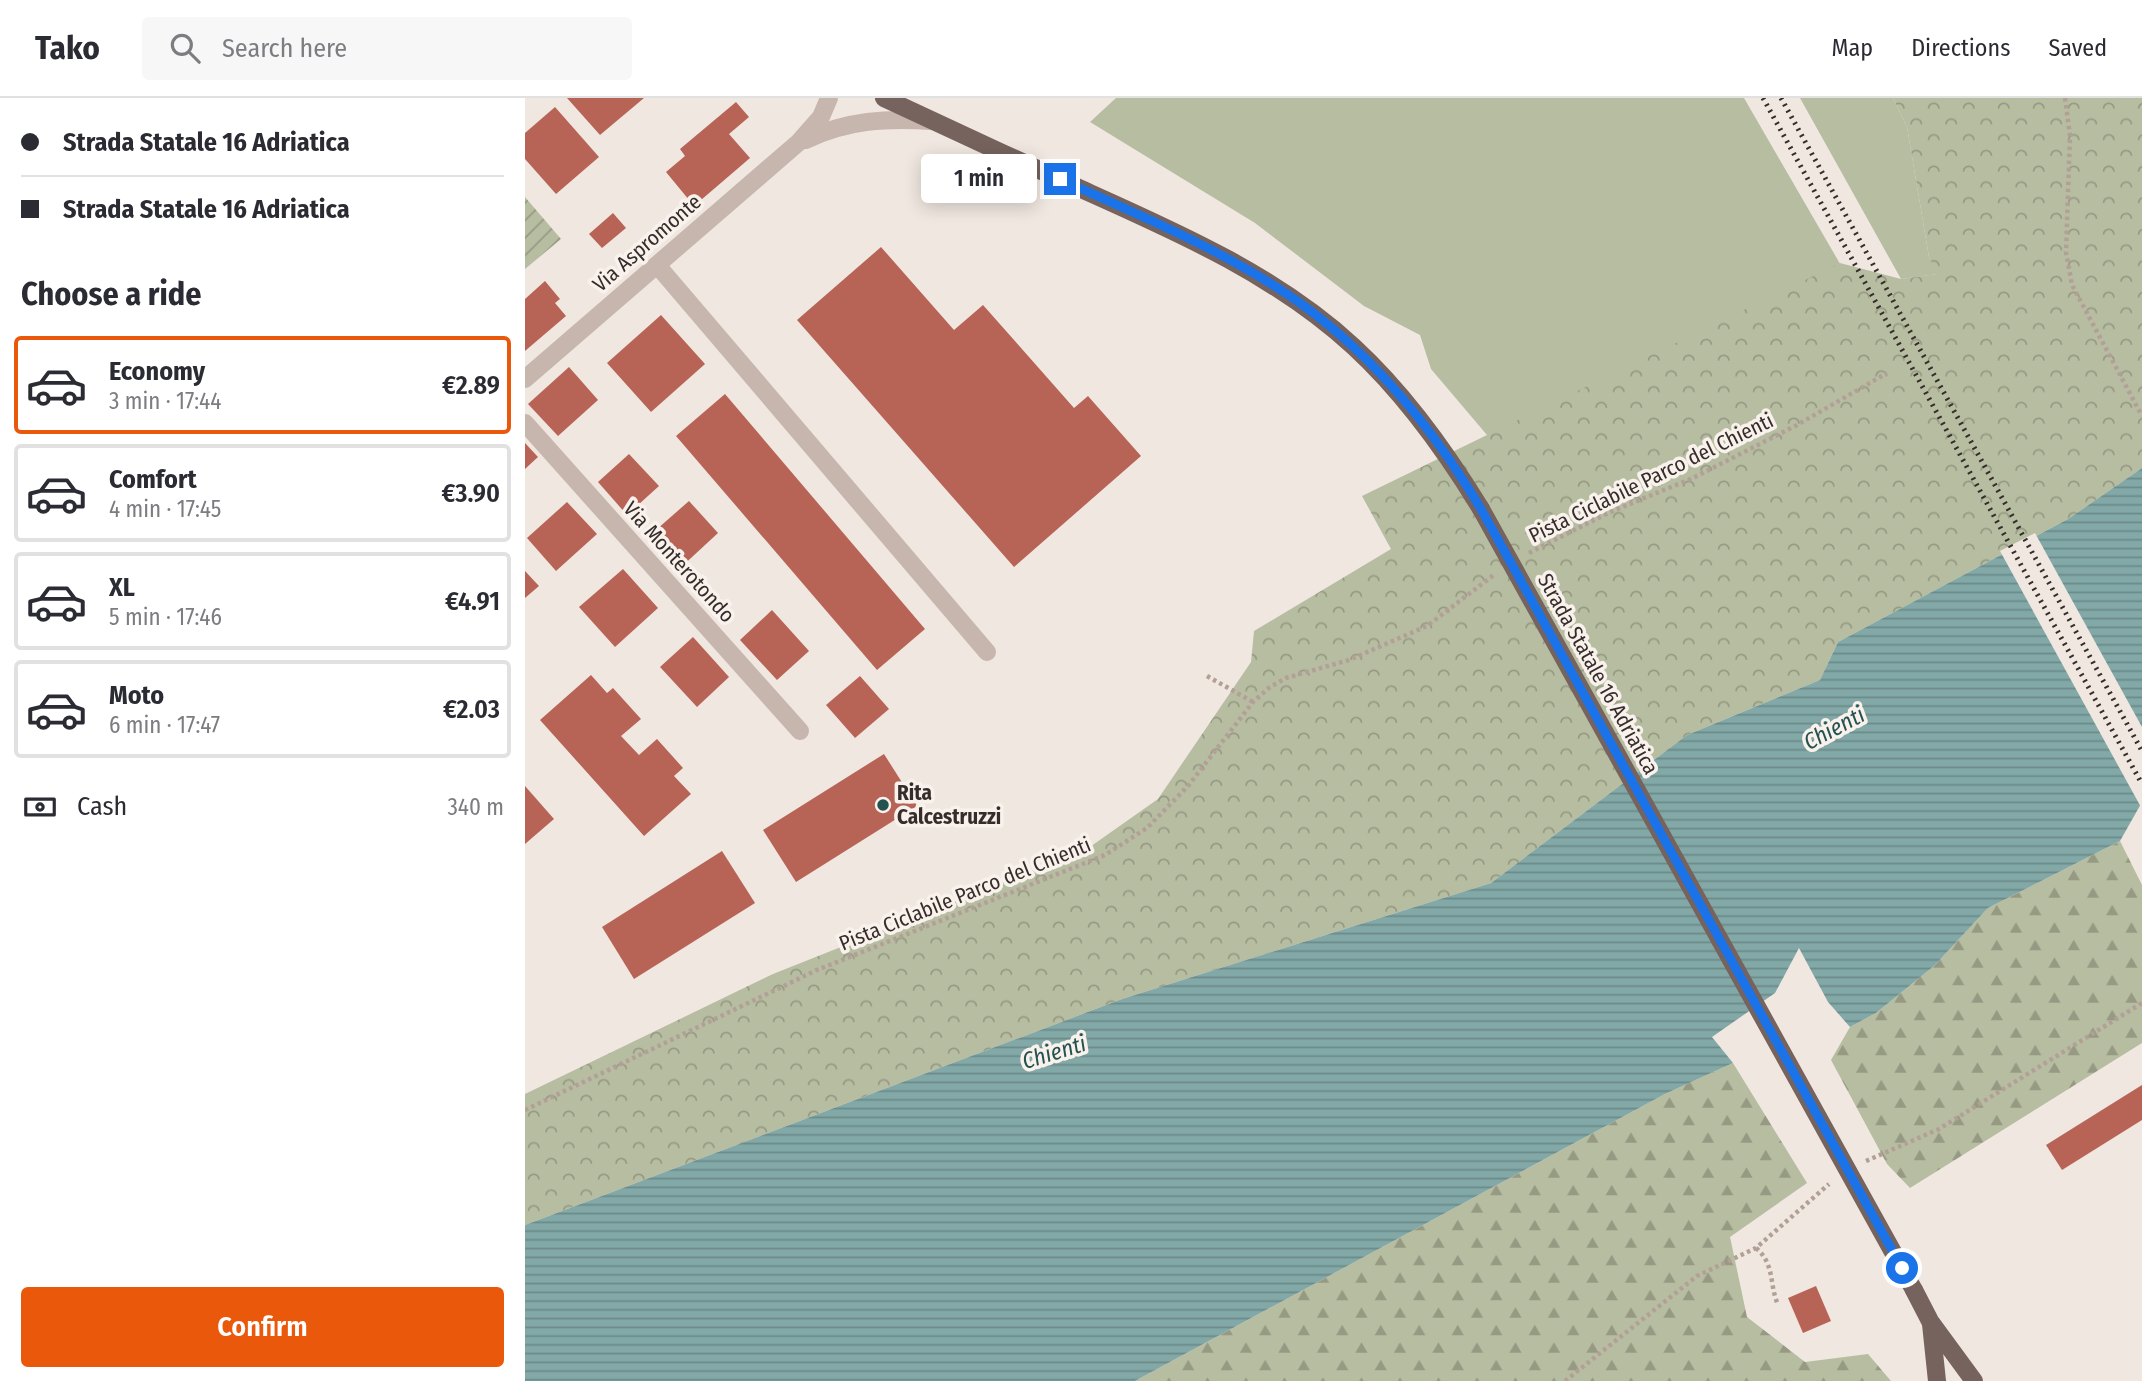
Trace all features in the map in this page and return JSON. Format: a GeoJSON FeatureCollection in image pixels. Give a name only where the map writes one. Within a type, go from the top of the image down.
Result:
{"type":"FeatureCollection","features":[{"type":"Feature","properties":{"kind":"main road","name":"Strada Statale 16 Adriatica"},"geometry":{"type":"LineString","coordinates":[[884,98],[1207,248],[1255,274],[1319,317],[1354,347],[1411,407],[1439,443],[1481,509],[1930,1321],[1974,1381]]}},
{"type":"Feature","properties":{"kind":"main road","name":"Strada Statale 16 Adriatica"},"geometry":{"type":"LineString","coordinates":[[903,98],[963,127],[1010,157]]}},
{"type":"Feature","properties":{"kind":"main road"},"geometry":{"type":"LineString","coordinates":[[1930,1321],[1937,1381]]}},
{"type":"Feature","properties":{"kind":"street","name":"Via Aspromonte"},"geometry":{"type":"LineString","coordinates":[[525,379],[799,142],[821,117],[829,98]]}},
{"type":"Feature","properties":{"kind":"street","name":"Via Aspromonte"},"geometry":{"type":"LineString","coordinates":[[799,142],[830,128],[852,123],[889,119],[933,121]]}},
{"type":"Feature","properties":{"kind":"street"},"geometry":{"type":"LineString","coordinates":[[657,265],[987,652]]}},
{"type":"Feature","properties":{"kind":"street","name":"Via Monterotondo"},"geometry":{"type":"LineString","coordinates":[[525,423],[800,731]]}},
{"type":"Feature","properties":{"kind":"path"},"geometry":{"type":"LineString","coordinates":[[2065,98],[2070,136],[2066,253],[2072,285],[2142,416]]}},
{"type":"Feature","properties":{"kind":"path","name":"Pista Ciclabile Parco del Chienti"},"geometry":{"type":"LineString","coordinates":[[1525,555],[1608,513],[1693,478],[1797,425],[1887,373]]}},
{"type":"Feature","properties":{"kind":"path","name":"Pista Ciclabile Parco del Chienti"},"geometry":{"type":"LineString","coordinates":[[525,1110],[817,970],[1105,855],[1147,828],[1188,786],[1253,702],[1270,687],[1286,678],[1349,660],[1427,626],[1476,585],[1506,567]]}},
{"type":"Feature","properties":{"kind":"path"},"geometry":{"type":"LineString","coordinates":[[1207,676],[1253,702]]}},
{"type":"Feature","properties":{"kind":"path"},"geometry":{"type":"LineString","coordinates":[[1861,1164],[1939,1129],[2142,1003]]}},
{"type":"Feature","properties":{"kind":"path"},"geometry":{"type":"LineString","coordinates":[[1565,1381],[1697,1276],[1756,1248],[1817,1192],[1839,1178]]}},
{"type":"Feature","properties":{"kind":"path"},"geometry":{"type":"LineString","coordinates":[[1756,1248],[1765,1255],[1772,1269],[1773,1293],[1778,1304]]}},
{"type":"Feature","properties":{"kind":"green space"},"geometry":{"type":"Polygon","coordinates":[[[1116,98],[1744,98],[1883,338],[1487,435],[1431,369],[1420,335],[1364,306],[1255,223],[1090,122],[1116,98]]]}},
{"type":"Feature","properties":{"kind":"green space"},"geometry":{"type":"Polygon","coordinates":[[[1800,98],[1893,98],[1907,127],[1929,257],[1938,274],[1901,279],[1800,98]]]}},
{"type":"Feature","properties":{"kind":"green space"},"geometry":{"type":"Polygon","coordinates":[[[1893,98],[2142,98],[2142,468],[2068,519],[1838,642],[1820,680],[1687,735],[1491,883],[1122,999],[525,1225],[525,1094],[773,974],[1087,849],[1158,799],[1251,662],[1254,631],[1391,549],[1362,496],[1840,263],[1901,279],[1937,274],[1929,257],[1907,127],[1893,98]]]}},
{"type":"Feature","properties":{"kind":"green space"},"geometry":{"type":"Polygon","coordinates":[[[525,197],[561,239],[525,269],[525,197]]]}},
{"type":"Feature","properties":{"kind":"green space"},"geometry":{"type":"Polygon","coordinates":[[[2120,841],[2142,885],[2142,1043],[1910,1188],[1887,1164],[1831,1060],[1850,1027],[1876,1013],[1934,966],[1988,908],[2120,841]]]}},
{"type":"Feature","properties":{"kind":"green space"},"geometry":{"type":"Polygon","coordinates":[[[1733,1063],[1807,1183],[1730,1237],[1747,1317],[1805,1362],[1868,1354],[1891,1381],[1135,1381],[1665,1094],[1733,1063]]]}},
{"type":"Feature","properties":{"kind":"water","name":"Chienti"},"geometry":{"type":"Polygon","coordinates":[[[2142,468],[2142,802],[2120,841],[1988,908],[1934,966],[1876,1013],[1850,1027],[1828,1002],[1799,948],[1775,993],[1712,1037],[1733,1063],[1665,1094],[1135,1381],[525,1381],[525,1225],[1122,999],[1491,883],[1687,735],[1820,680],[1838,642],[2068,519],[2142,468]]]}},
{"type":"Feature","properties":{"kind":"pier"},"geometry":{"type":"Polygon","coordinates":[[[2035,533],[2142,727],[2142,809],[2000,551],[2035,533]]]}},
{"type":"Feature","properties":{"kind":"building"},"geometry":{"type":"Polygon","coordinates":[[[567,98],[644,98],[600,135],[567,98]]]}},
{"type":"Feature","properties":{"kind":"building"},"geometry":{"type":"Polygon","coordinates":[[[736,102],[749,117],[729,134],[750,158],[694,206],[666,172],[685,156],[680,149],[736,102]]]}},
{"type":"Feature","properties":{"kind":"building"},"geometry":{"type":"Polygon","coordinates":[[[555,107],[599,157],[556,194],[525,159],[525,133],[555,107]]]}},
{"type":"Feature","properties":{"kind":"building"},"geometry":{"type":"Polygon","coordinates":[[[613,213],[626,228],[602,248],[589,234],[613,213]]]}},
{"type":"Feature","properties":{"kind":"building"},"geometry":{"type":"Polygon","coordinates":[[[881,247],[954,330],[983,305],[1074,408],[1088,396],[1141,456],[1014,567],[797,320],[881,247]]]}},
{"type":"Feature","properties":{"kind":"building"},"geometry":{"type":"Polygon","coordinates":[[[545,281],[560,299],[555,303],[566,316],[525,351],[525,299],[545,281]]]}},
{"type":"Feature","properties":{"kind":"building"},"geometry":{"type":"Polygon","coordinates":[[[661,315],[705,364],[651,412],[607,363],[661,315]]]}},
{"type":"Feature","properties":{"kind":"building"},"geometry":{"type":"Polygon","coordinates":[[[569,367],[598,400],[558,436],[528,404],[569,367]]]}},
{"type":"Feature","properties":{"kind":"building"},"geometry":{"type":"Polygon","coordinates":[[[725,394],[925,629],[877,670],[676,436],[725,394]]]}},
{"type":"Feature","properties":{"kind":"building"},"geometry":{"type":"Polygon","coordinates":[[[525,443],[538,457],[525,469],[525,443]]]}},
{"type":"Feature","properties":{"kind":"building"},"geometry":{"type":"Polygon","coordinates":[[[629,454],[659,486],[627,515],[598,482],[629,454]]]}},
{"type":"Feature","properties":{"kind":"building"},"geometry":{"type":"Polygon","coordinates":[[[689,501],[718,533],[678,570],[648,537],[689,501]]]}},
{"type":"Feature","properties":{"kind":"building"},"geometry":{"type":"Polygon","coordinates":[[[567,502],[597,534],[556,571],[527,538],[567,502]]]}},
{"type":"Feature","properties":{"kind":"building"},"geometry":{"type":"Polygon","coordinates":[[[623,569],[658,608],[615,647],[579,607],[623,569]]]}},
{"type":"Feature","properties":{"kind":"building"},"geometry":{"type":"Polygon","coordinates":[[[525,571],[539,586],[525,598],[525,571]]]}},
{"type":"Feature","properties":{"kind":"building"},"geometry":{"type":"Polygon","coordinates":[[[772,610],[809,651],[777,680],[740,640],[772,610]]]}},
{"type":"Feature","properties":{"kind":"building"},"geometry":{"type":"Polygon","coordinates":[[[693,637],[729,677],[697,707],[660,667],[693,637]]]}},
{"type":"Feature","properties":{"kind":"building"},"geometry":{"type":"Polygon","coordinates":[[[591,675],[607,693],[613,688],[641,719],[621,736],[639,755],[657,739],[683,768],[674,776],[691,794],[644,836],[540,720],[591,675]]]}},
{"type":"Feature","properties":{"kind":"building"},"geometry":{"type":"Polygon","coordinates":[[[860,676],[889,709],[855,738],[826,705],[860,676]]]}},
{"type":"Feature","properties":{"kind":"building"},"geometry":{"type":"Polygon","coordinates":[[[884,754],[917,806],[796,882],[763,830],[884,754]]]}},
{"type":"Feature","properties":{"kind":"building"},"geometry":{"type":"Polygon","coordinates":[[[525,786],[554,819],[525,844],[525,786]]]}},
{"type":"Feature","properties":{"kind":"building"},"geometry":{"type":"Polygon","coordinates":[[[722,851],[755,903],[634,979],[602,927],[722,851]]]}},
{"type":"Feature","properties":{"kind":"building"},"geometry":{"type":"Polygon","coordinates":[[[2142,1085],[2142,1120],[2062,1170],[2046,1145],[2142,1085]]]}},
{"type":"Feature","properties":{"kind":"building"},"geometry":{"type":"Polygon","coordinates":[[[1816,1286],[1831,1321],[1803,1333],[1788,1298],[1816,1286]]]}},
{"type":"Feature","properties":{"kind":"railway"},"geometry":{"type":"LineString","coordinates":[[1763,98],[2142,784]]}},
{"type":"Feature","properties":{"kind":"railway"},"geometry":{"type":"LineString","coordinates":[[1781,98],[2142,751]]}},
{"type":"Feature","properties":{"kind":"place","name":"Rita Calcestruzzi"},"geometry":{"type":"Point","coordinates":[883,805]}},
{"type":"Feature","properties":{"kind":"route"},"geometry":{"type":"LineString","coordinates":[[1060,179],[1207,248],[1289,296],[1354,347],[1411,407],[1439,443],[1481,509],[1902,1268]]}}]}
